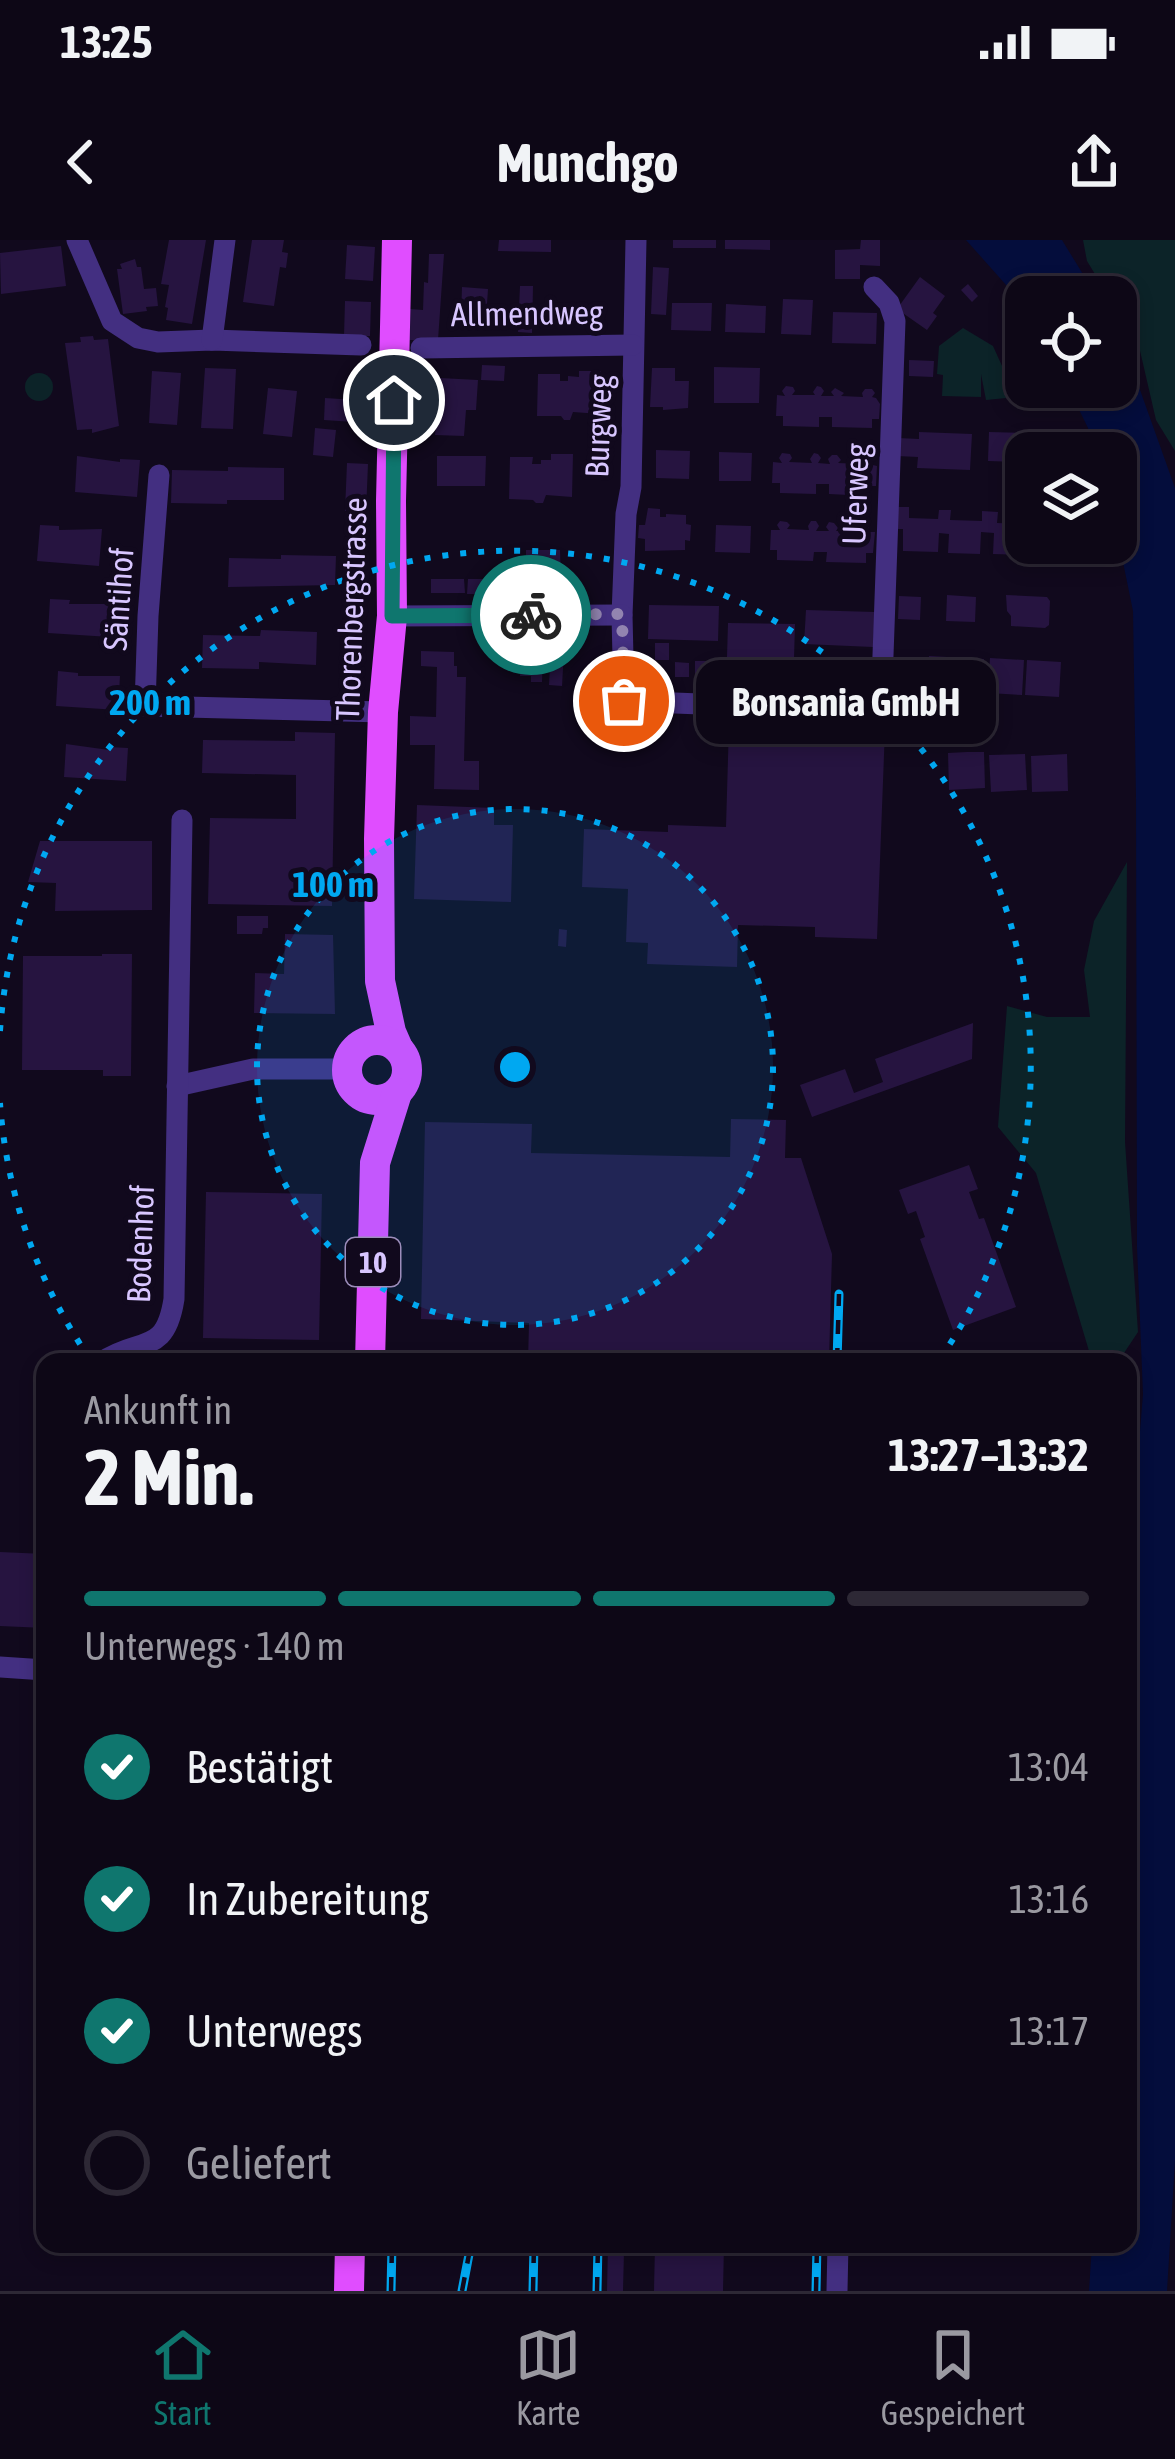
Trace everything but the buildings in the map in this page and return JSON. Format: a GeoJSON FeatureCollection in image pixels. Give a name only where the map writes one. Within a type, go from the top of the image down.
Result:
{"type":"FeatureCollection","features":[{"type":"Feature","properties":{"kind":"main road","name":"Thorenbergstrasse"},"geometry":{"type":"LineString","coordinates":[[398,240],[392,616],[380,821],[380,981],[398,1048]]}},
{"type":"Feature","properties":{"kind":"main road","name":"Thorenbergstrasse"},"geometry":{"type":"LineString","coordinates":[[355,1069],[380,981]]}},
{"type":"Feature","properties":{"kind":"main road"},"geometry":{"type":"LineString","coordinates":[[398,1048],[376,1040],[355,1069],[376,1100],[398,1093]]}},
{"type":"Feature","properties":{"kind":"main road","name":"10"},"geometry":{"type":"LineString","coordinates":[[376,1163],[406,1078],[407,1067],[398,1048]]}},
{"type":"Feature","properties":{"kind":"main road","name":"10"},"geometry":{"type":"LineString","coordinates":[[355,1069],[376,1163],[370,1353]]}},
{"type":"Feature","properties":{"kind":"main road"},"geometry":{"type":"LineString","coordinates":[[349,2291],[350,2253]]}},
{"type":"Feature","properties":{"kind":"street"},"geometry":{"type":"LineString","coordinates":[[77,240],[112,321],[138,338],[361,345]]}},
{"type":"Feature","properties":{"kind":"street"},"geometry":{"type":"LineString","coordinates":[[212,340],[225,240]]}},
{"type":"Feature","properties":{"kind":"street","name":"Burgweg"},"geometry":{"type":"LineString","coordinates":[[636,240],[631,487],[622,614],[624,701],[881,711]]}},
{"type":"Feature","properties":{"kind":"street","name":"Uferweg"},"geometry":{"type":"LineString","coordinates":[[874,287],[889,303],[895,321],[881,711]]}},
{"type":"Feature","properties":{"kind":"street","name":"Allmendweg"},"geometry":{"type":"LineString","coordinates":[[421,348],[633,345]]}},
{"type":"Feature","properties":{"kind":"street","name":"Säntihof"},"geometry":{"type":"LineString","coordinates":[[159,475],[145,706],[383,712]]}},
{"type":"Feature","properties":{"kind":"street"},"geometry":{"type":"LineString","coordinates":[[392,616],[622,614]]}},
{"type":"Feature","properties":{"kind":"street"},"geometry":{"type":"LineString","coordinates":[[881,711],[908,712]]}},
{"type":"Feature","properties":{"kind":"street","name":"Bodenhof"},"geometry":{"type":"LineString","coordinates":[[116,1353],[146,1345],[165,1331],[174,1299],[182,820]]}},
{"type":"Feature","properties":{"kind":"street"},"geometry":{"type":"LineString","coordinates":[[177,1086],[253,1069],[355,1069]]}},
{"type":"Feature","properties":{"kind":"street"},"geometry":{"type":"LineString","coordinates":[[0,1667],[36,1669]]}},
{"type":"Feature","properties":{"kind":"street"},"geometry":{"type":"LineString","coordinates":[[837,2291],[838,2253]]}},
{"type":"Feature","properties":{"kind":"green space"},"geometry":{"type":"Polygon","coordinates":[[[1083,240],[1175,240],[1175,451],[1156,420],[1137,340],[1137,276],[1096,276],[1083,240]]]}},
{"type":"Feature","properties":{"kind":"green space"},"geometry":{"type":"Polygon","coordinates":[[[963,328],[993,346],[1005,373],[1005,398],[986,400],[981,374],[981,397],[942,396],[943,375],[937,374],[939,346],[963,328]]]}},
{"type":"Feature","properties":{"kind":"green space"},"geometry":{"type":"Polygon","coordinates":[[[39,373],[49,377],[53,387],[49,397],[39,401],[29,397],[25,387],[29,377],[39,373]]]}},
{"type":"Feature","properties":{"kind":"green space"},"geometry":{"type":"Polygon","coordinates":[[[1127,862],[1125,1142],[1138,1332],[1124,1353],[1089,1353],[1036,1173],[998,1127],[1007,1006],[1047,1017],[1090,1017],[1084,970],[1094,921],[1127,862]]]}},
{"type":"Feature","properties":{"kind":"shaded area"},"geometry":{"type":"Polygon","coordinates":[[[966,240],[1062,240],[1084,276],[1005,276],[1005,284],[966,240]]]}},
{"type":"Feature","properties":{"kind":"shaded area"},"geometry":{"type":"Polygon","coordinates":[[[1137,381],[1175,488],[1175,2161],[1167,2291],[1089,2291],[1091,2253],[1137,2253],[1137,1468],[1143,1394],[1137,1247],[1133,611],[1123,564],[1137,564],[1137,432],[1089,432],[1078,408],[1137,408],[1137,381]]]}},
{"type":"Feature","properties":{"kind":"railway"},"geometry":{"type":"LineString","coordinates":[[837,1353],[839,1294]]}},
{"type":"Feature","properties":{"kind":"railway"},"geometry":{"type":"LineString","coordinates":[[391,2291],[392,2253]]}},
{"type":"Feature","properties":{"kind":"railway"},"geometry":{"type":"LineString","coordinates":[[462,2291],[469,2253]]}},
{"type":"Feature","properties":{"kind":"railway"},"geometry":{"type":"LineString","coordinates":[[533,2291],[534,2253]]}},
{"type":"Feature","properties":{"kind":"railway"},"geometry":{"type":"LineString","coordinates":[[597,2291],[598,2253]]}},
{"type":"Feature","properties":{"kind":"railway"},"geometry":{"type":"LineString","coordinates":[[816,2291],[817,2253]]}},
{"type":"Feature","properties":{"kind":"way so far"},"geometry":{"type":"LineString","coordinates":[[531,615],[622,614],[624,701]]}},
{"type":"Feature","properties":{"kind":"place","name":"Bonsania GmbH"},"geometry":{"type":"Point","coordinates":[624,701]}},
{"type":"Feature","properties":{"kind":"route"},"geometry":{"type":"LineString","coordinates":[[394,400],[392,616],[531,615]]}}]}
